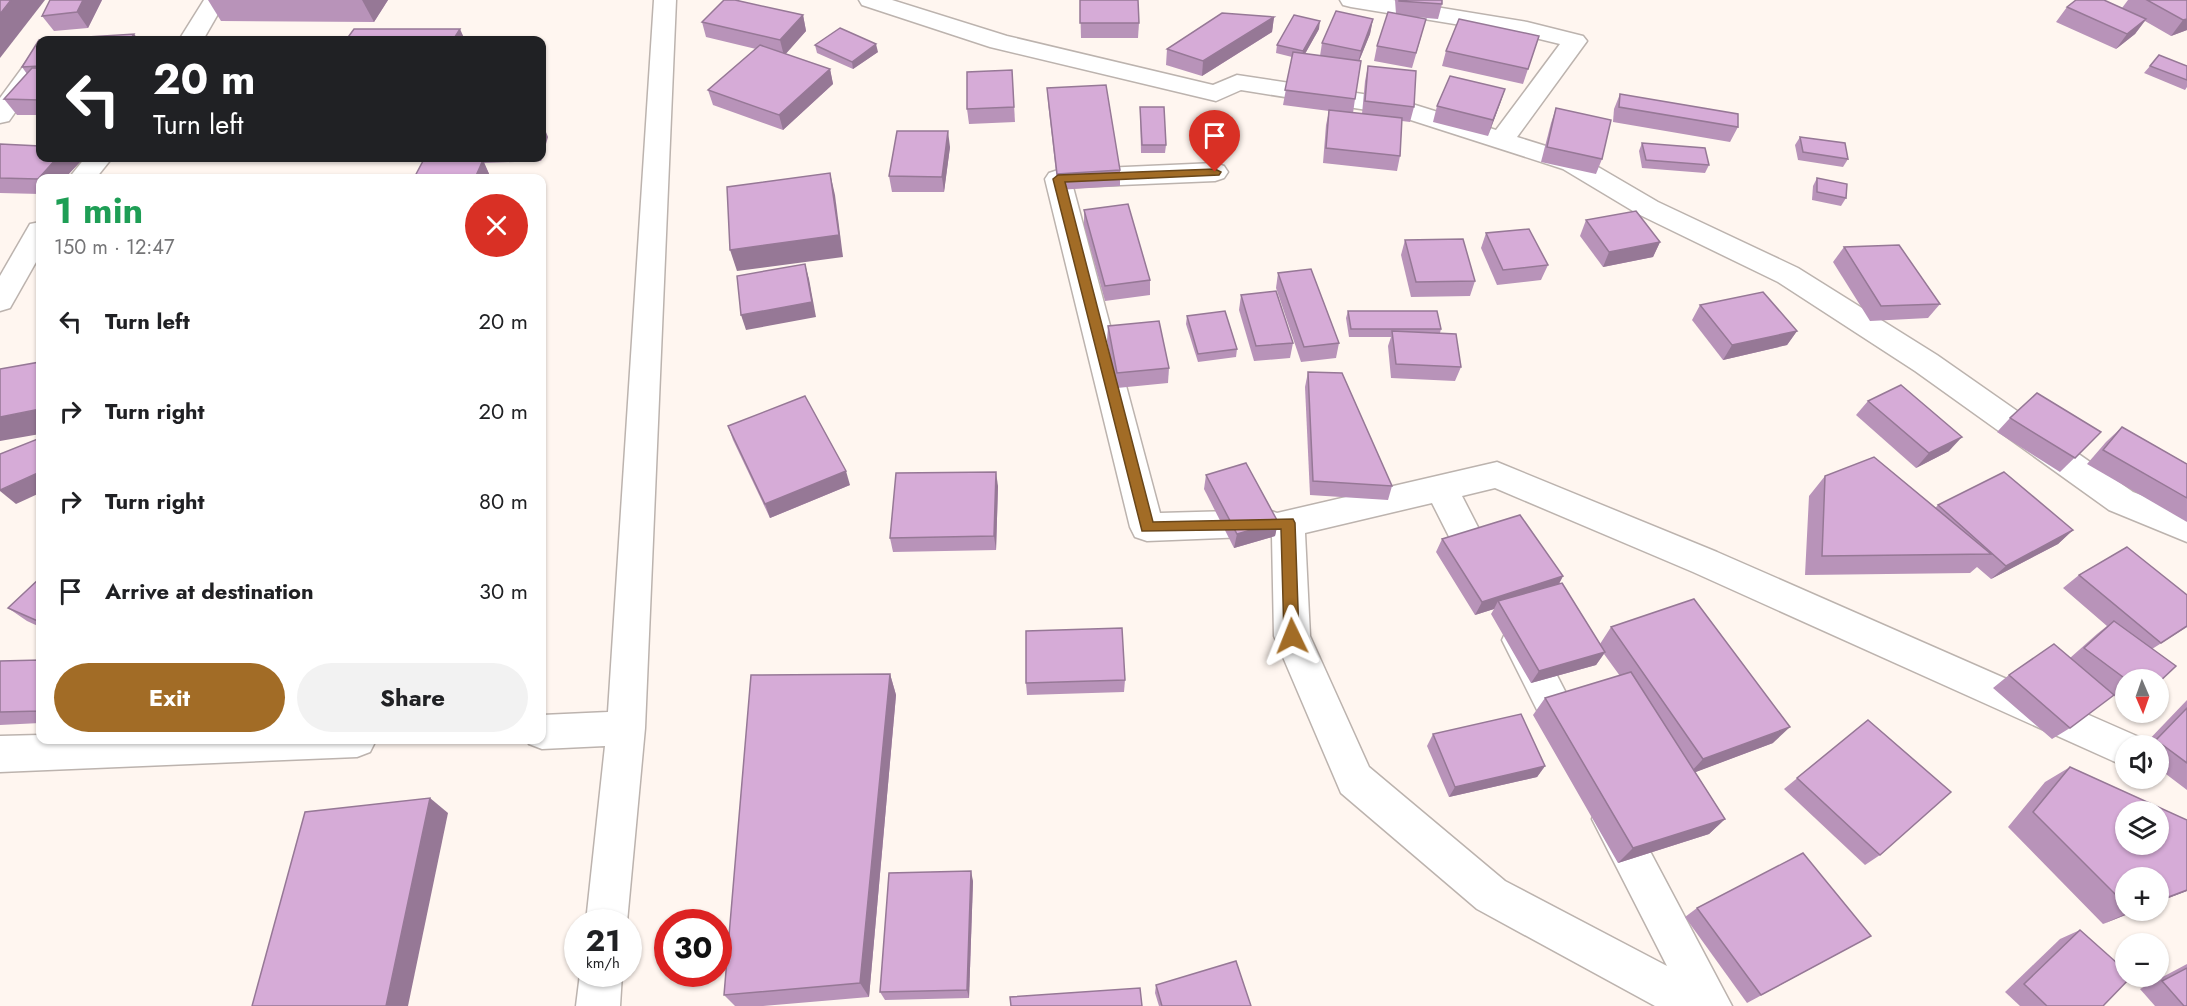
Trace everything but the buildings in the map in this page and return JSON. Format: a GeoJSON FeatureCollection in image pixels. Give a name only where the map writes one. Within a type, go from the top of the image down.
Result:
{"type":"FeatureCollection","features":[{"type":"Feature","properties":{"kind":"street"},"geometry":{"type":"LineString","coordinates":[[192,36],[215,0]]}},
{"type":"Feature","properties":{"kind":"street"},"geometry":{"type":"LineString","coordinates":[[607,909],[626,728],[664,0]]}},
{"type":"Feature","properties":{"kind":"street"},"geometry":{"type":"LineString","coordinates":[[870,0],[927,22],[1051,57],[1216,93],[1237,82],[1396,107],[1572,163],[1648,208],[1788,275],[1926,363],[2121,501],[2187,528]]}},
{"type":"Feature","properties":{"kind":"street"},"geometry":{"type":"LineString","coordinates":[[1351,0],[1527,29],[1575,41],[1501,141]]}},
{"type":"Feature","properties":{"kind":"street"},"geometry":{"type":"LineString","coordinates":[[0,115],[36,66]]}},
{"type":"Feature","properties":{"kind":"street"},"geometry":{"type":"LineString","coordinates":[[85,174],[96,162]]}},
{"type":"Feature","properties":{"kind":"street"},"geometry":{"type":"LineString","coordinates":[[1215,172],[1058,179],[1147,527],[1288,523],[1497,475],[1705,562],[2115,744]]}},
{"type":"Feature","properties":{"kind":"street"},"geometry":{"type":"LineString","coordinates":[[0,301],[36,238]]}},
{"type":"Feature","properties":{"kind":"street"},"geometry":{"type":"LineString","coordinates":[[1441,488],[1710,1006]]}},
{"type":"Feature","properties":{"kind":"street"},"geometry":{"type":"LineString","coordinates":[[1288,523],[1292,636],[1355,780],[1491,895],[1698,1006]]}},
{"type":"Feature","properties":{"kind":"street"},"geometry":{"type":"LineString","coordinates":[[546,732],[626,728]]}},
{"type":"Feature","properties":{"kind":"street"},"geometry":{"type":"LineString","coordinates":[[0,754],[255,744]]}},
{"type":"Feature","properties":{"kind":"street"},"geometry":{"type":"LineString","coordinates":[[597,1006],[599,987]]}},
{"type":"Feature","properties":{"kind":"route"},"geometry":{"type":"LineString","coordinates":[[1215,172],[1058,179],[1147,527],[1288,523],[1292,636]]}}]}
